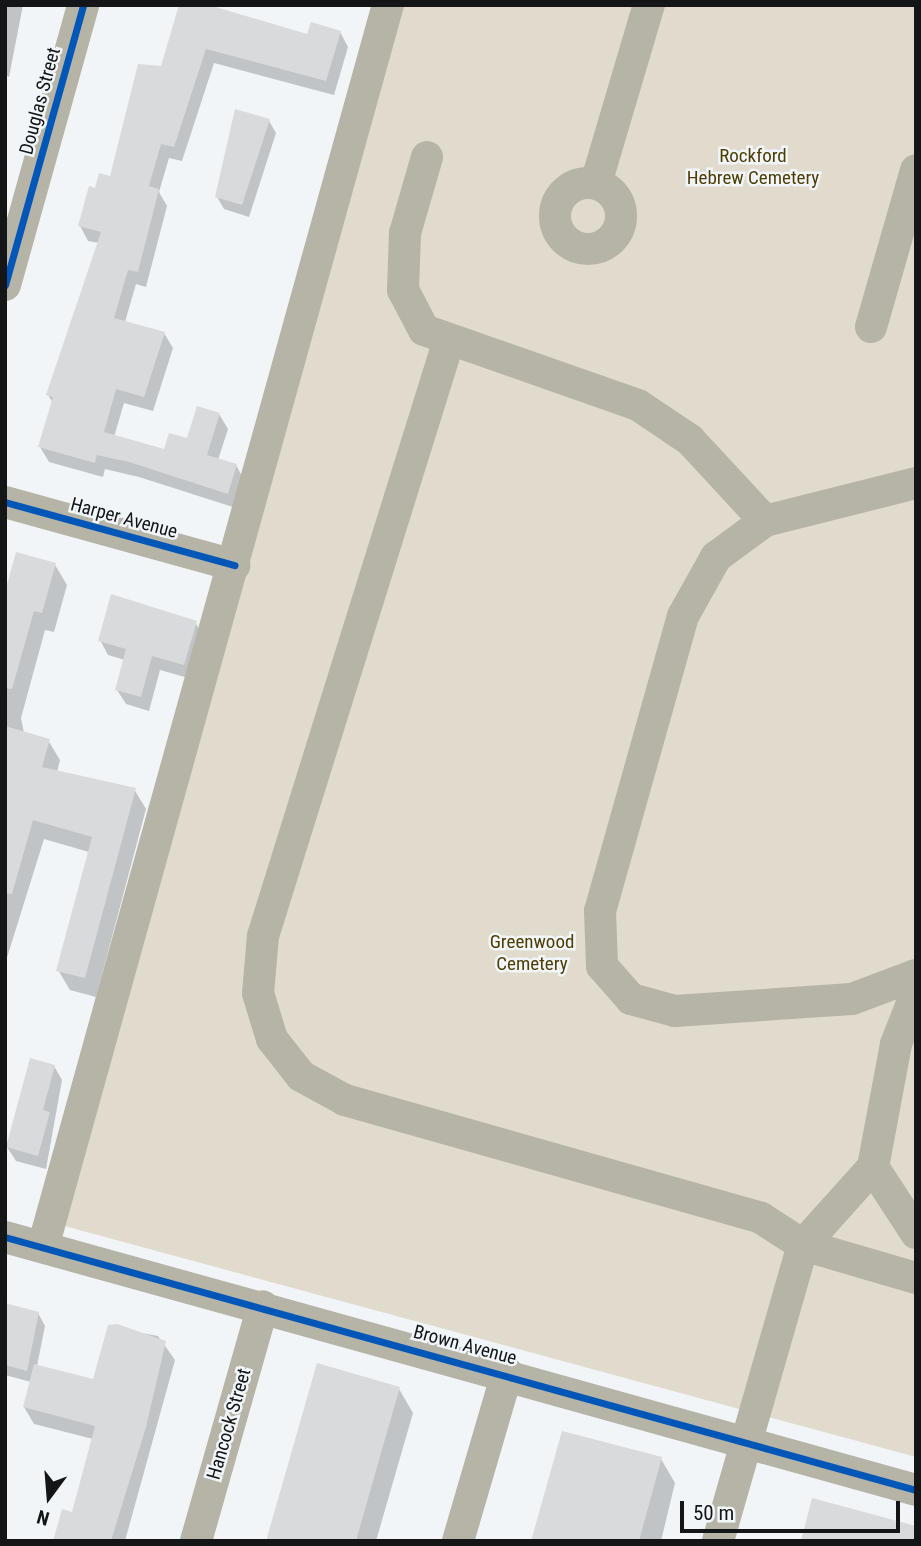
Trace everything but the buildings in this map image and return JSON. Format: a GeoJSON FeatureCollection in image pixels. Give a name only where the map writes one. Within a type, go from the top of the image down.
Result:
{"type":"FeatureCollection","features":[{"type":"Feature","properties":{"kind":"street","name":"Douglas Street"},"geometry":{"type":"LineString","coordinates":[[5,285],[83,5]]}},
{"type":"Feature","properties":{"kind":"street"},"geometry":{"type":"LineString","coordinates":[[43,1247],[388,5]]}},
{"type":"Feature","properties":{"kind":"street"},"geometry":{"type":"LineString","coordinates":[[597,180],[649,5]]}},
{"type":"Feature","properties":{"kind":"street"},"geometry":{"type":"LineString","coordinates":[[427,157],[405,233],[403,290],[424,330],[638,405],[690,440],[765,520]]}},
{"type":"Feature","properties":{"kind":"street"},"geometry":{"type":"LineString","coordinates":[[871,327],[916,170]]}},
{"type":"Feature","properties":{"kind":"street"},"geometry":{"type":"LineString","coordinates":[[449,340],[263,936],[258,993],[272,1039],[301,1076],[345,1100],[761,1217],[803,1245],[916,1278]]}},
{"type":"Feature","properties":{"kind":"street"},"geometry":{"type":"LineString","coordinates":[[916,483],[765,520],[716,557],[683,616],[600,911],[602,966],[631,999],[675,1011],[852,999],[916,975]]}},
{"type":"Feature","properties":{"kind":"street","name":"Harper Avenue"},"geometry":{"type":"LineString","coordinates":[[5,502],[234,565]]}},
{"type":"Feature","properties":{"kind":"street"},"geometry":{"type":"LineString","coordinates":[[719,1541],[803,1245],[873,1167],[896,1044],[916,993]]}},
{"type":"Feature","properties":{"kind":"street"},"geometry":{"type":"LineString","coordinates":[[873,1167],[916,1233]]}},
{"type":"Feature","properties":{"kind":"street","name":"Brown Avenue"},"geometry":{"type":"LineString","coordinates":[[6,1238],[507,1373],[916,1490]]}},
{"type":"Feature","properties":{"kind":"street","name":"Hancock Street"},"geometry":{"type":"LineString","coordinates":[[196,1541],[262,1307]]}},
{"type":"Feature","properties":{"kind":"street"},"geometry":{"type":"LineString","coordinates":[[458,1541],[507,1373]]}},
{"type":"Feature","properties":{"kind":"green space","name":"Greenwood Cemetery"},"geometry":{"type":"Polygon","coordinates":[[[402,5],[916,6],[916,1457],[57,1224],[402,5]]]}},
{"type":"Feature","properties":{"kind":"cycle path"},"geometry":{"type":"LineString","coordinates":[[5,285],[83,5]]}},
{"type":"Feature","properties":{"kind":"cycle path"},"geometry":{"type":"LineString","coordinates":[[5,502],[234,565]]}},
{"type":"Feature","properties":{"kind":"cycle path"},"geometry":{"type":"LineString","coordinates":[[5,1237],[916,1490]]}},
{"type":"Feature","properties":{"kind":"park label","name":"Rockford Hebrew Cemetery"},"geometry":{"type":"Point","coordinates":[753,167]}}]}
